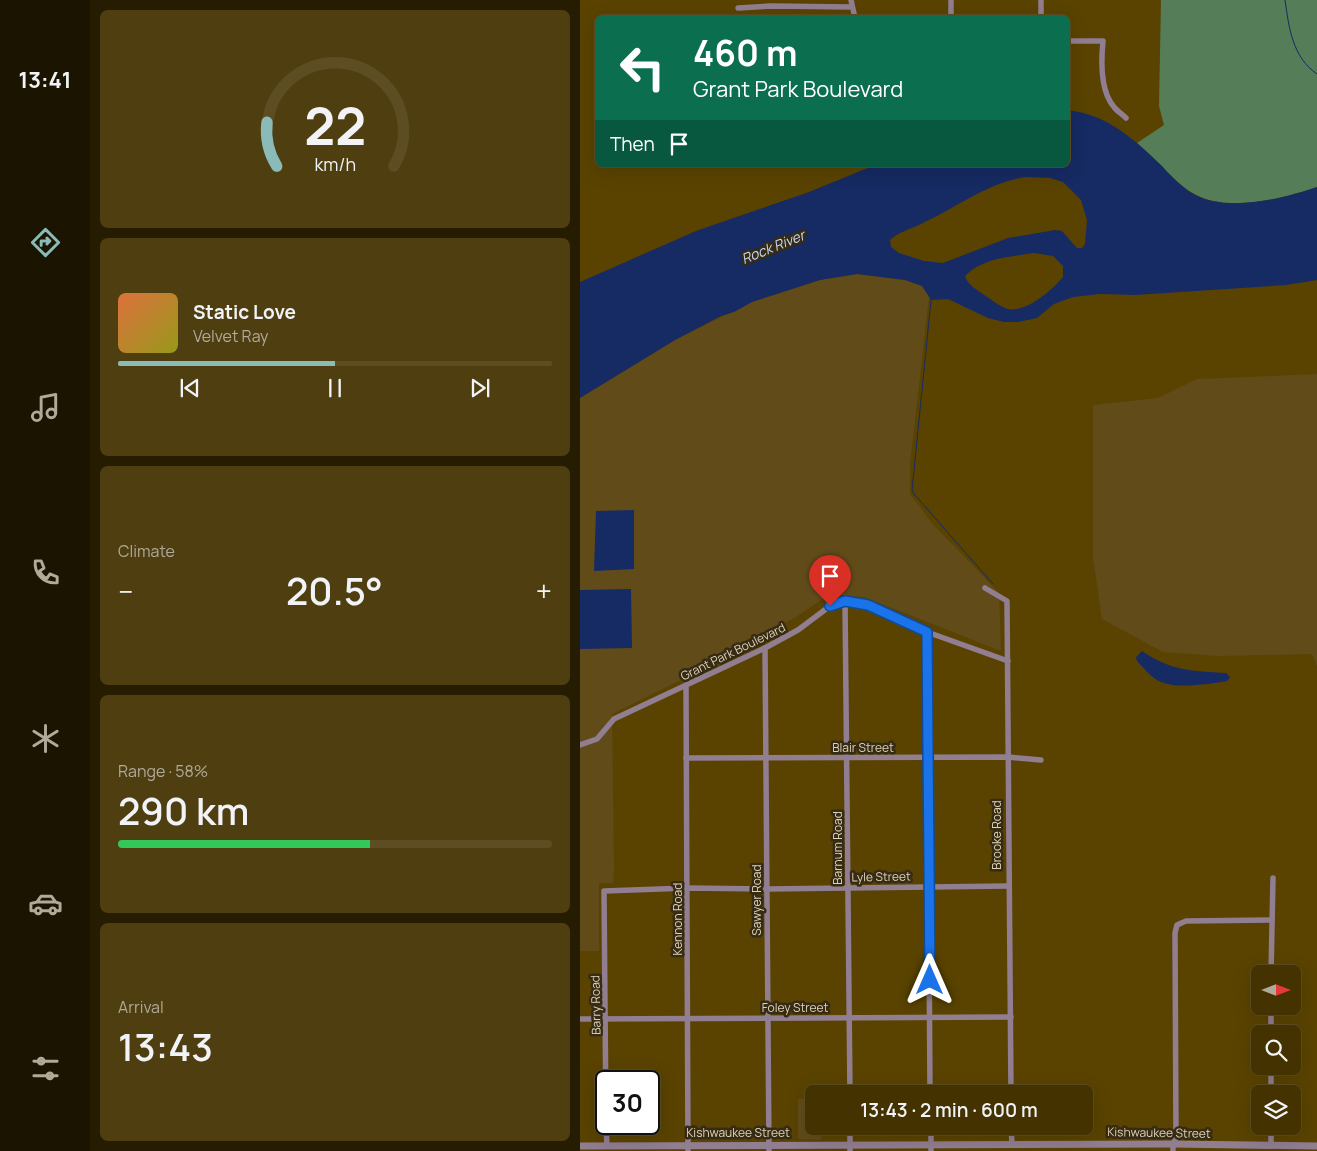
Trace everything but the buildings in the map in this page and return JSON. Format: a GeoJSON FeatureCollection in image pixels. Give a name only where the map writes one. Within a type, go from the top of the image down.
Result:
{"type":"FeatureCollection","features":[{"type":"Feature","properties":{"kind":"street"},"geometry":{"type":"LineString","coordinates":[[951,0],[952,15]]}},
{"type":"Feature","properties":{"kind":"street"},"geometry":{"type":"LineString","coordinates":[[1041,0],[1041,15]]}},
{"type":"Feature","properties":{"kind":"street"},"geometry":{"type":"LineString","coordinates":[[738,8],[851,3]]}},
{"type":"Feature","properties":{"kind":"street"},"geometry":{"type":"LineString","coordinates":[[1070,42],[1103,41],[1103,73],[1109,99],[1114,108],[1126,118]]}},
{"type":"Feature","properties":{"kind":"street","name":"Brooke Road"},"geometry":{"type":"LineString","coordinates":[[985,588],[1007,601],[1011,1085]]}},
{"type":"Feature","properties":{"kind":"street"},"geometry":{"type":"LineString","coordinates":[[845,601],[868,605],[927,632],[1008,661]]}},
{"type":"Feature","properties":{"kind":"street","name":"Grant Park Boulevard"},"geometry":{"type":"LineString","coordinates":[[580,745],[597,740],[614,719],[765,648],[798,630],[830,606],[845,601]]}},
{"type":"Feature","properties":{"kind":"street","name":"Barnum Road"},"geometry":{"type":"LineString","coordinates":[[845,601],[850,1085]]}},
{"type":"Feature","properties":{"kind":"street"},"geometry":{"type":"LineString","coordinates":[[927,632],[930,1085]]}},
{"type":"Feature","properties":{"kind":"street","name":"Sawyer Road"},"geometry":{"type":"LineString","coordinates":[[765,648],[769,1148]]}},
{"type":"Feature","properties":{"kind":"street","name":"Kennon Road"},"geometry":{"type":"LineString","coordinates":[[686,686],[688,1148]]}},
{"type":"Feature","properties":{"kind":"street","name":"Blair Street"},"geometry":{"type":"LineString","coordinates":[[686,758],[1008,757],[1041,760]]}},
{"type":"Feature","properties":{"kind":"street"},"geometry":{"type":"LineString","coordinates":[[1271,965],[1273,878]]}},
{"type":"Feature","properties":{"kind":"street","name":"Lyle Street"},"geometry":{"type":"LineString","coordinates":[[604,891],[688,888],[1009,886]]}},
{"type":"Feature","properties":{"kind":"street","name":"Barry Road"},"geometry":{"type":"LineString","coordinates":[[604,891],[606,1070]]}},
{"type":"Feature","properties":{"kind":"street"},"geometry":{"type":"LineString","coordinates":[[1173,1147],[1176,1138],[1175,933],[1177,925],[1186,921],[1271,920]]}},
{"type":"Feature","properties":{"kind":"street","name":"Foley Street"},"geometry":{"type":"LineString","coordinates":[[580,1018],[1011,1018]]}},
{"type":"Feature","properties":{"kind":"street"},"geometry":{"type":"LineString","coordinates":[[606,1135],[607,1146]]}},
{"type":"Feature","properties":{"kind":"street"},"geometry":{"type":"LineString","coordinates":[[850,1135],[850,1148]]}},
{"type":"Feature","properties":{"kind":"street"},"geometry":{"type":"LineString","coordinates":[[931,1135],[931,1148]]}},
{"type":"Feature","properties":{"kind":"street"},"geometry":{"type":"LineString","coordinates":[[1272,1135],[1272,1146]]}},
{"type":"Feature","properties":{"kind":"street","name":"Kishwaukee Street"},"geometry":{"type":"LineString","coordinates":[[580,1146],[589,1148],[607,1146],[931,1148],[1317,1146]]}},
{"type":"Feature","properties":{"kind":"shaded area"},"geometry":{"type":"Polygon","coordinates":[[[857,274],[905,280],[922,286],[929,296],[910,465],[910,494],[931,522],[999,593],[1001,651],[864,597],[843,595],[824,598],[796,617],[691,675],[612,714],[613,883],[599,883],[599,951],[580,951],[580,398],[675,340],[752,302],[820,280],[857,274]]]}},
{"type":"Feature","properties":{"kind":"shaded area"},"geometry":{"type":"Polygon","coordinates":[[[1317,374],[1317,666],[1312,654],[1220,656],[1163,652],[1102,619],[1093,558],[1093,405],[1158,398],[1197,379],[1317,374]]]}},
{"type":"Feature","properties":{"kind":"shaded area"},"geometry":{"type":"Polygon","coordinates":[[[798,1099],[805,1099],[805,1135],[821,1135],[821,1140],[798,1139],[798,1099]]]}},
{"type":"Feature","properties":{"kind":"green space"},"geometry":{"type":"Polygon","coordinates":[[[1161,0],[1317,0],[1317,187],[1271,200],[1254,202],[1220,202],[1205,199],[1177,182],[1137,143],[1164,125],[1159,106],[1161,0]]]}},
{"type":"Feature","properties":{"kind":"water","name":"Rock River"},"geometry":{"type":"Polygon","coordinates":[[[1070,110],[1096,117],[1120,130],[1190,192],[1204,199],[1219,202],[1253,202],[1270,200],[1317,187],[1317,280],[1286,285],[1073,297],[1054,304],[1037,318],[1018,322],[1004,322],[988,318],[948,299],[931,300],[922,286],[905,280],[857,274],[820,280],[752,302],[675,340],[580,398],[580,282],[696,231],[809,192],[870,167],[1070,167],[1070,110]],[[1027,177],[999,184],[894,237],[890,240],[891,247],[899,253],[924,261],[943,263],[1008,238],[1055,230],[1062,231],[1077,248],[1082,248],[1085,244],[1087,220],[1081,200],[1063,182],[1050,178],[1027,177]],[[1034,253],[1006,257],[980,265],[965,276],[973,287],[1002,307],[1008,309],[1023,308],[1046,294],[1063,277],[1063,266],[1053,256],[1034,253]]]}},
{"type":"Feature","properties":{"kind":"water"},"geometry":{"type":"Polygon","coordinates":[[[634,510],[634,569],[594,571],[596,511],[634,510]]]}},
{"type":"Feature","properties":{"kind":"water"},"geometry":{"type":"Polygon","coordinates":[[[631,589],[632,648],[580,649],[580,590],[631,589]]]}},
{"type":"Feature","properties":{"kind":"water"},"geometry":{"type":"Polygon","coordinates":[[[1142,651],[1162,663],[1182,669],[1226,673],[1230,677],[1227,681],[1201,685],[1181,686],[1164,683],[1152,676],[1137,661],[1136,657],[1142,651]]]}},
{"type":"Feature","properties":{"kind":"waterway"},"geometry":{"type":"LineString","coordinates":[[1285,0],[1293,41],[1302,59],[1317,74]]}},
{"type":"Feature","properties":{"kind":"waterway"},"geometry":{"type":"LineString","coordinates":[[931,300],[912,490],[993,584]]}},
{"type":"Feature","properties":{"kind":"route"},"geometry":{"type":"LineString","coordinates":[[830,606],[845,601],[868,605],[927,632],[930,980]]}}]}
